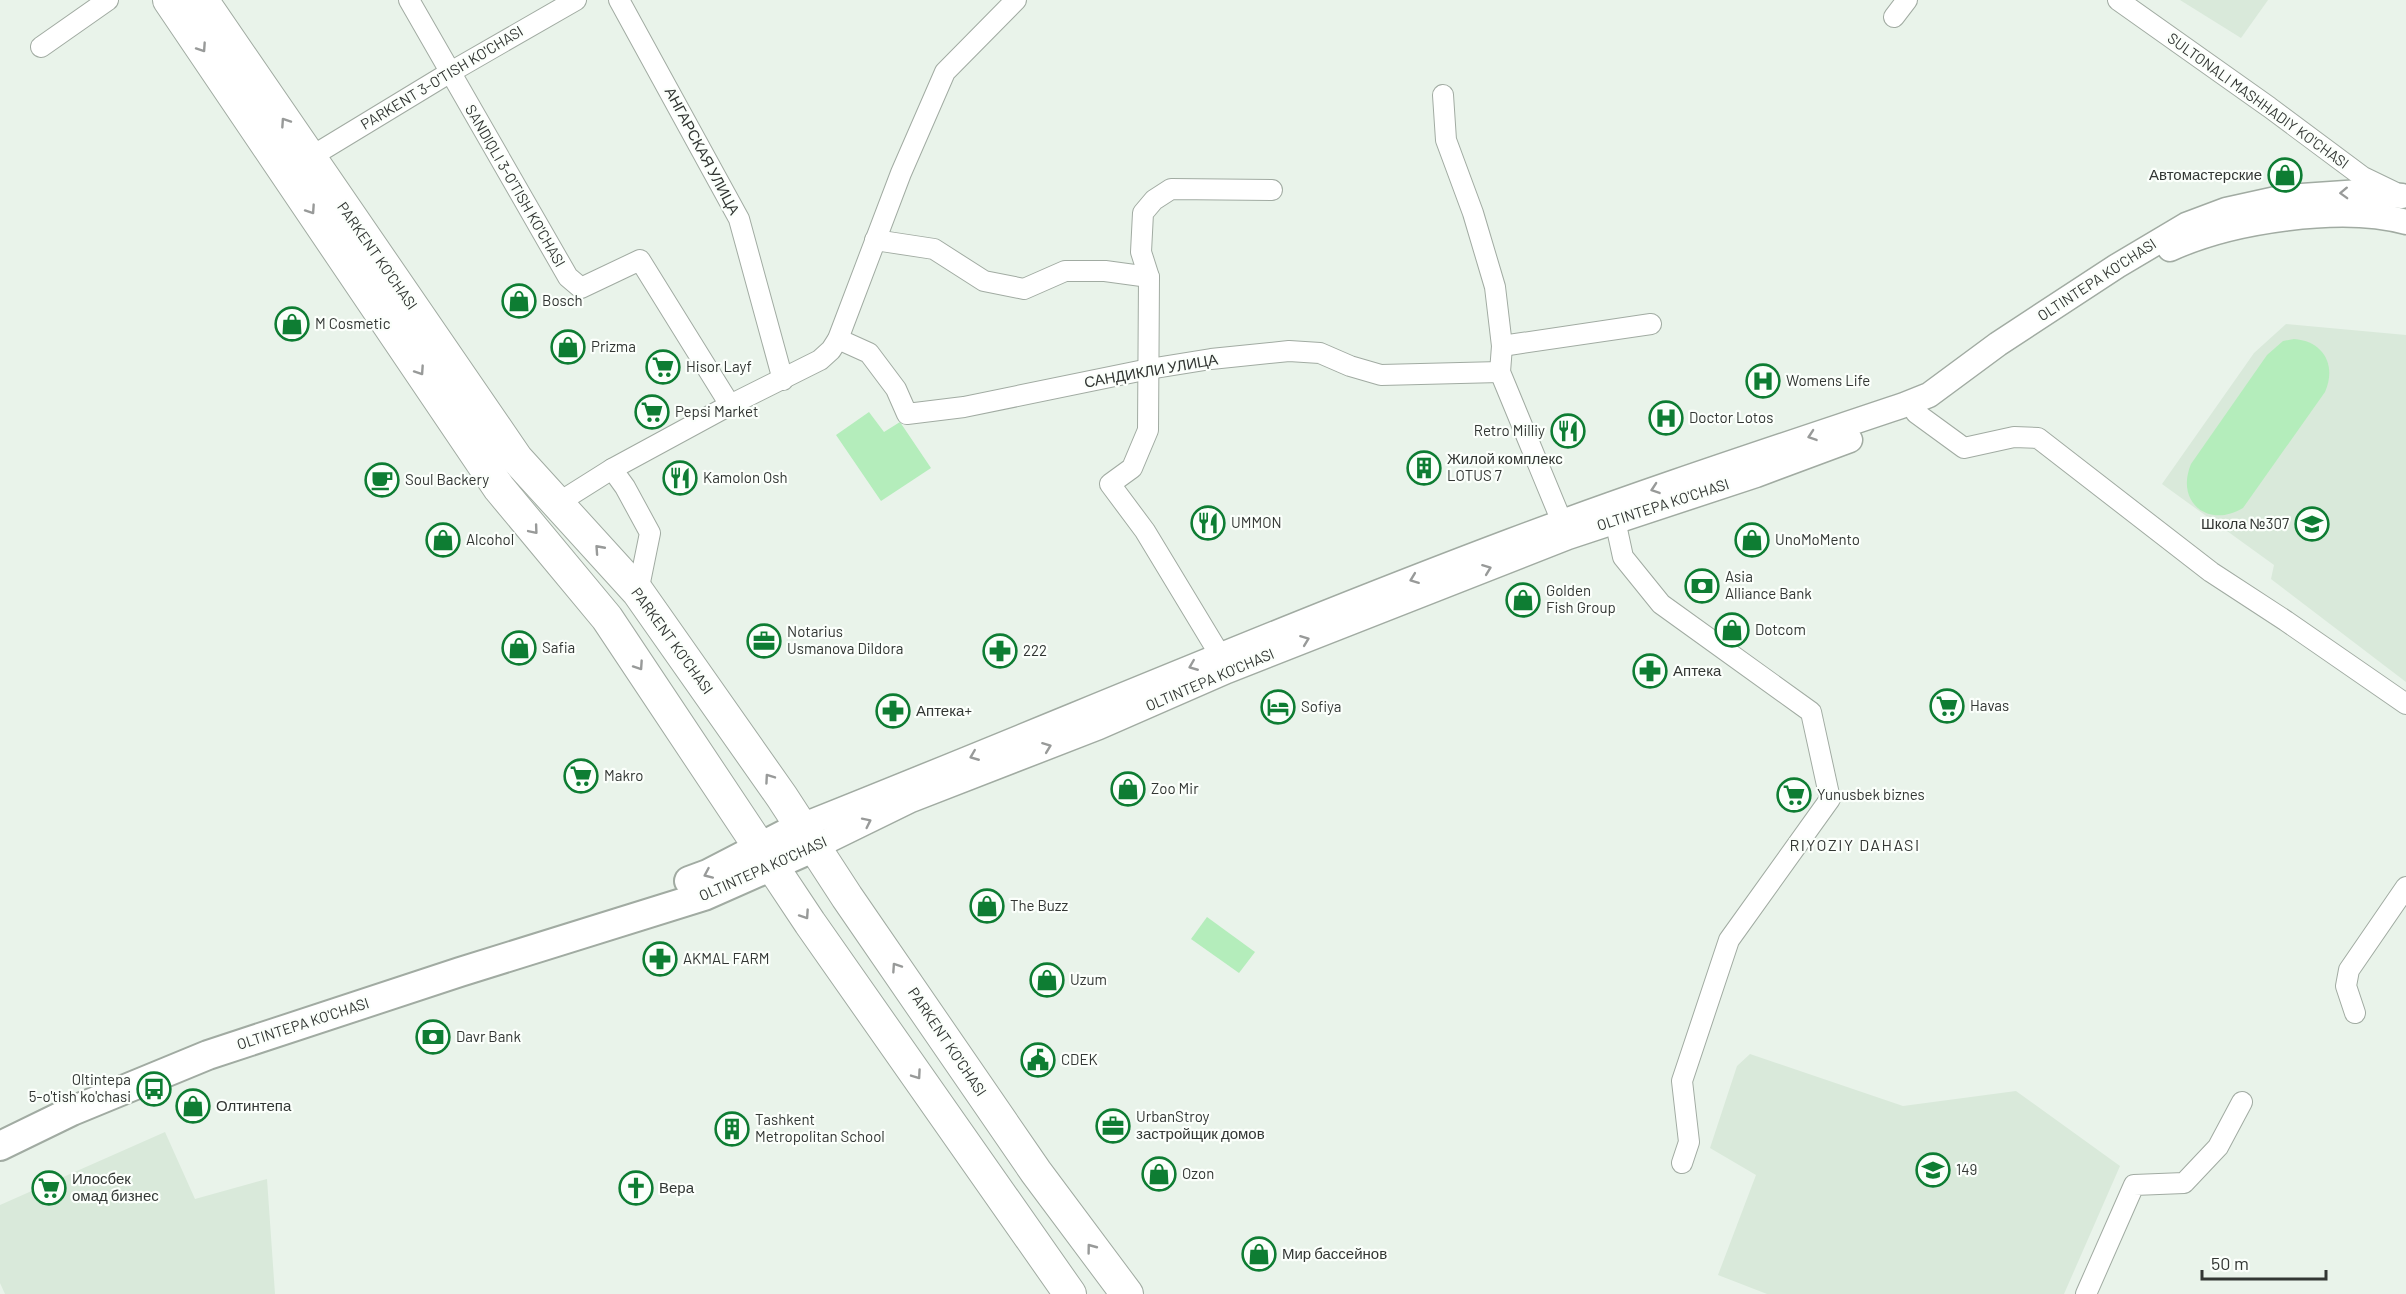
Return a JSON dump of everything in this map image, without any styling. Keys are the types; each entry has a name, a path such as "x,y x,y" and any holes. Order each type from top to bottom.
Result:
{"main road":[{"name":"PARKENT KO'CHASI","path":"169,0 499,488 607,618 766,857 1070,1294"},
{"name":"PARKENT KO'CHASI","path":"202,0 517,459 638,592 1036,1172 1127,1294"},
{"name":"OLTINTEPA KO'CHASI","path":"0,1132 65,1100 206,1048 459,965 708,874 766,857 808,837"},
{"name":"OLTINTEPA KO'CHASI","path":"0,1146 206,1048"}],"street":[{"path":"41,47 108,0"},
{"name":"SANDIQLI 3-O'TISH KO'CHASI","path":"409,0 567,277 581,288 640,260 730,405"},
{"name":"PARKENT 3-O'TISH KO'CHASI","path":"309,158 449,73 576,0"},
{"name":"АНГАРСКАЯ УЛИЦА","path":"619,0 739,219 783,380"},
{"path":"558,503 612,469 730,405 820,360 831,350 838,339 901,173 945,72 1016,0"},
{"path":"1894,17 1907,0"},
{"name":"SULTONALI MASHHADIY KO'CHASI","path":"2118,0 2270,107 2363,177 2405,204"},
{"path":"1443,95 1446,140 1473,213 1495,287 1502,346 1500,372 1562,522"},
{"path":"1224,663 1145,531 1110,484 1132,468 1148,430 1149,277 1141,252 1143,213 1154,200 1171,189 1272,190"},
{"name":"OLTINTEPA KO'CHASI","path":"1224,663 1613,512 1894,408 1923,404 1992,353 2151,245 2186,225 2206,217 2242,206 2285,197 2360,192 2405,204"},
{"name":"OLTINTEPA KO'CHASI","path":"1992,353 2139,265 2193,240 2232,228 2300,218 2358,215 2406,222"},
{"path":"875,240 934,249 984,281 1024,289 1065,271 1105,271 1149,277"},
{"path":"1502,346 1651,324"},
{"name":"САНДИКЛИ УЛИЦА","path":"838,339 869,353 896,389 907,414 964,407 1149,369 1210,359 1289,351 1320,353 1350,366 1381,375 1500,372"},
{"path":"1923,404 1964,448 2014,437 2038,438 2211,572 2406,705"},
{"path":"612,469 625,487 650,533 638,592"},
{"path":"1613,512 1623,557 1661,604 1811,712 1830,799 1730,940 1682,1081 1689,1142 1682,1163"},
{"name":"OLTINTEPA KO'CHASI","path":"808,837 1562,522 1613,512"},
{"path":"2355,1013 2346,986 2349,970 2406,887"},
{"path":"2086,1294 2134,1185 2184,1183 2218,1147 2242,1102"}],"shaded area":[{"path":"2180,0 2268,0 2241,38"},
{"name":"Школа №307","path":"2286,324 2406,335 2406,682 2271,579 2274,565 2162,484 2254,353"},
{"name":"149","path":"1750,1054 1903,1106 2016,1091 2120,1166 2064,1294 1767,1294 1718,1275 1756,1175 1710,1148 1737,1066"},
{"path":"165,1132 195,1199 267,1179 275,1294 5,1294 0,1283 0,1205"}],"green space":[{"path":"2294,339 2313,344 2325,356 2329,373 2325,392 2243,508 2230,514 2207,513 2191,500 2187,490 2187,478 2191,464 2267,355 2283,341"},
{"path":"869,412 884,432 900,422 931,468 881,501 836,435"},
{"path":"1207,917 1255,952 1239,973 1191,939"}],"place":[{"name":"Автомастерские","path":"2285,175"},
{"name":"Bosch","path":"519,301"},
{"name":"M Cosmetic","path":"292,324"},
{"name":"Prizma","path":"568,347"},
{"name":"Hisor Layf","path":"663,367"},
{"name":"Womens Life","path":"1763,381"},
{"name":"Pepsi Market","path":"652,412"},
{"name":"Doctor Lotos","path":"1666,418"},
{"name":"Retro Milliy","path":"1568,431"},
{"name":"Жилой комплекс LOTUS 7","path":"1424,468"},
{"name":"Kamolon Osh","path":"680,478"},
{"name":"Soul Backery","path":"382,480"},
{"name":"UMMON","path":"1208,523"},
{"name":"Школа №307","path":"2312,524"},
{"name":"Alcohol","path":"443,540"},
{"name":"UnoMoMento","path":"1752,540"},
{"name":"Asia Alliance Bank","path":"1702,586"},
{"name":"Golden Fish Group","path":"1523,600"},
{"name":"Dotcom","path":"1732,630"},
{"name":"Notarius Usmanova Dildora","path":"764,641"},
{"name":"Safia","path":"519,648"},
{"name":"222","path":"1000,651"},
{"name":"Аптека","path":"1650,671"},
{"name":"Havas","path":"1947,706"},
{"name":"Sofiya","path":"1278,707"},
{"name":"Аптека+","path":"893,711"},
{"name":"Makro","path":"581,776"},
{"name":"Zoo Mir","path":"1128,789"},
{"name":"Yunusbek biznes","path":"1794,795"},
{"name":"The Buzz","path":"987,906"},
{"name":"AKMAL FARM","path":"660,959"},
{"name":"Uzum","path":"1047,980"},
{"name":"Davr Bank","path":"433,1037"},
{"name":"CDEK","path":"1038,1060"},
{"name":"Oltintepa 5-o'tish ko'chasi","path":"154,1089"},
{"name":"Олтинтепа","path":"193,1106"},
{"name":"UrbanStroy застройщик домов","path":"1113,1126"},
{"name":"Tashkent Metropolitan School","path":"732,1129"},
{"name":"149","path":"1933,1170"},
{"name":"Ozon","path":"1159,1174"},
{"name":"Илосбек омад бизнес","path":"49,1188"},
{"name":"Вера","path":"636,1188"},
{"name":"Мир бассейнов","path":"1259,1254"}],"district":[{"name":"RIYOZIY DAHASI","path":"1855,845"}]}
